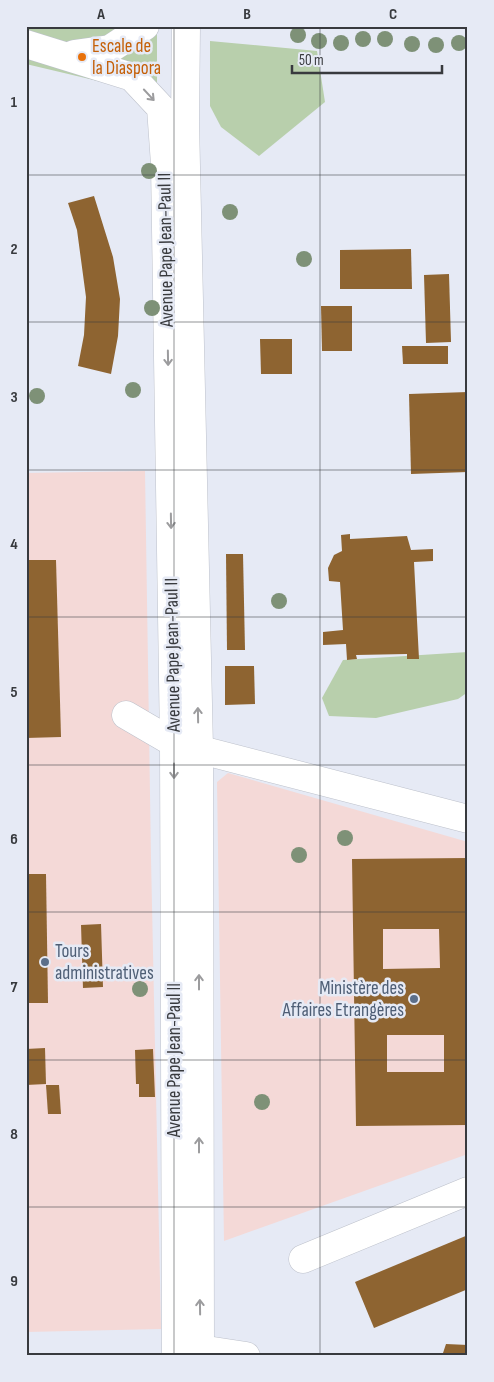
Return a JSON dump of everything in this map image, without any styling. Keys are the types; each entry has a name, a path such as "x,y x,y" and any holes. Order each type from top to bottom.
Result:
{"main road":[{"path":"67,55 110,49 145,26"},
{"name":"Avenue Pape Jean-Paul II","path":"185,1354 187,746 186,26"},
{"name":"Avenue Pape Jean-Paul II","path":"26,44 67,55 132,77 161,108 187,746"},
{"path":"126,715 187,746 468,819"},
{"path":"303,1259 468,1191"},
{"path":"185,1354 246,1356"}],"shaded area":[{"path":"145,471 161,1329 26,1332 26,473"},
{"path":"228,773 468,842 468,1154 224,1241 217,782"}],"green space":[{"path":"26,26 157,26 157,95 26,64"},
{"path":"210,41 317,51 325,102 259,156 221,127 210,106"},
{"path":"468,652 468,692 458,699 376,718 329,716 322,698 343,660"}],"building":[{"path":"94,196 113,257 120,299 118,336 111,374 78,366 84,335 86,297 77,230 68,203"},
{"path":"411,249 412,289 340,289 340,250"},
{"path":"449,274 451,342 426,343 424,275"},
{"path":"321,306 352,306 352,351 322,351"},
{"path":"260,339 292,339 292,374 261,374"},
{"path":"402,346 448,346 448,364 403,364"},
{"path":"468,392 468,472 411,474 409,394"},
{"path":"350,534 350,539 407,536 411,550 433,549 433,561 414,562 419,659 407,659 407,654 356,655 357,659 347,660 346,644 323,645 323,632 343,630 340,582 329,581 328,568 334,555 342,551 341,535"},
{"path":"226,554 243,554 245,650 227,650"},
{"path":"26,560 56,560 61,737 26,738"},
{"path":"225,666 254,666 255,704 225,705"},
{"path":"468,858 468,1125 356,1126 352,859","holes":["383,929 439,929 440,968 383,969","387,1035 444,1035 444,1072 387,1072"]},
{"path":"26,874 46,874 48,1003 26,1003"},
{"path":"101,924 103,987 83,988 81,925"},
{"path":"45,1048 46,1084 26,1085 26,1049"},
{"path":"153,1049 155,1097 139,1097 139,1084 136,1084 135,1050"},
{"path":"46,1085 59,1085 61,1114 48,1114"},
{"path":"468,1235 468,1289 374,1328 355,1282"},
{"path":"446,1344 468,1345 468,1356 442,1356"}],"place":[{"name":"Escale de la Diaspora","path":"82,57"},
{"name":"Tours administratives","path":"45,962"},
{"name":"Ministère des Affaires Etrangères","path":"414,999"}]}
